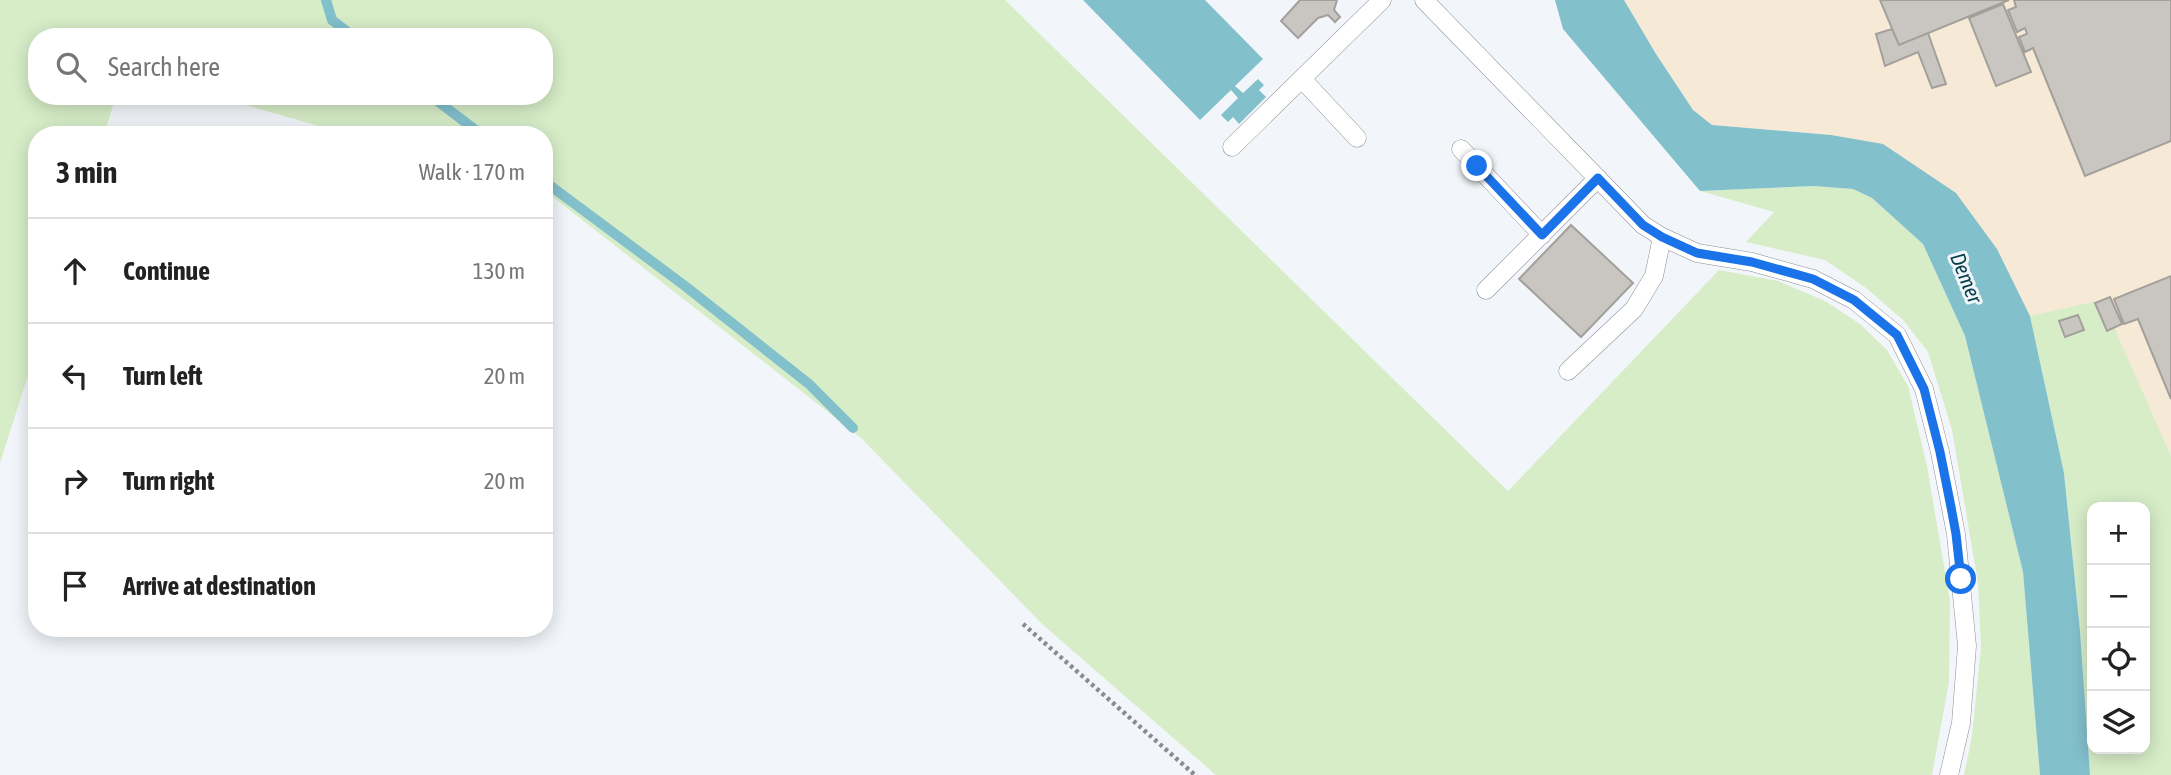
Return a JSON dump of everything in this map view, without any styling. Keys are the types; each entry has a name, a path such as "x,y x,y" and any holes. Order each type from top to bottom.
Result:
{"lane":[{"path":"1232,146 1382,0"},
{"path":"1424,0 1643,225 1697,253 1752,262 1813,279 1854,300 1897,335 1924,389 1956,534 1967,646 1961,723 1949,775"},
{"path":"1302,79 1357,138"},
{"path":"1461,149 1542,235"},
{"path":"1486,290 1598,178"},
{"path":"1568,371 1634,309 1654,276 1662,237"}],"path":[{"path":"1023,624 1195,775"}],"shaded area":[{"path":"1624,0 2171,0 2171,456 2102,301 2030,316 1997,249 1831,135 1712,125 1693,110"}],"green space":[{"path":"0,0 1005,0 1508,491 1719,270 1778,281 1825,301 1860,324 1887,350 1908,386 1927,466 1950,601 1949,682 1932,775 1216,775 1043,625 861,438 553,197 553,126 318,126 246,105 553,105 553,28 28,28 28,105 113,105 107,126 28,126 28,375 0,463"},
{"path":"1814,186 1853,189 1872,198 1923,244 1965,336 2023,572 2040,775 1964,775 1972,736 1981,647 1978,583 1952,430 1928,352 1903,320 1866,288 1825,260 1746,242 1774,212 1700,191"},
{"path":"2102,300 2171,456 2171,775 2090,775 2089,754 2150,754 2150,502 2087,502 2087,732 2064,473 2030,316"}],"water":[{"path":"1083,0 1205,0 1263,59 1235,86 1243,93 1258,79 1264,85 1259,90 1266,97 1239,124 1233,117 1228,122 1221,115 1238,98 1231,90 1200,120"},
{"name":"Demer","path":"1555,0 1624,0 1693,110 1712,125 1831,135 1883,144 1956,193 1997,249 2030,316 2064,473 2080,631 2090,775 2040,775 2023,572 1965,336 1923,244 1872,198 1853,189 1814,186 1700,191 1563,29"}],"building":[{"path":"1300,0 1337,0 1334,10 1340,17 1335,22 1328,15 1318,18 1298,38 1281,21"},
{"path":"1880,0 2009,0 1899,45"},
{"path":"2014,0 2171,0 2171,141 2085,176 2033,48 2025,52 2019,37 2027,34 2025,28 2017,32 2008,10 2016,7"},
{"path":"2003,4 2031,72 1996,86 1969,18"},
{"path":"1892,29 1899,45 1928,33 1946,84 1932,88 1918,52 1885,66 1876,34"},
{"path":"1571,225 1633,283 1581,337 1519,279"},
{"path":"2171,276 2171,399 2138,319 2124,324 2114,299"},
{"path":"2110,297 2122,324 2107,331 2095,303"},
{"path":"2078,315 2084,330 2065,337 2059,321"}],"waterway":[{"path":"326,0 332,20 342,28"},
{"path":"443,105 470,126"},
{"path":"553,188 685,286 809,384 853,428"}],"route":[{"path":"1477,166 1542,235 1598,178 1643,225 1662,237 1697,253 1752,262 1813,279 1854,300 1897,335 1924,389 1951,507 1961,579"}]}
